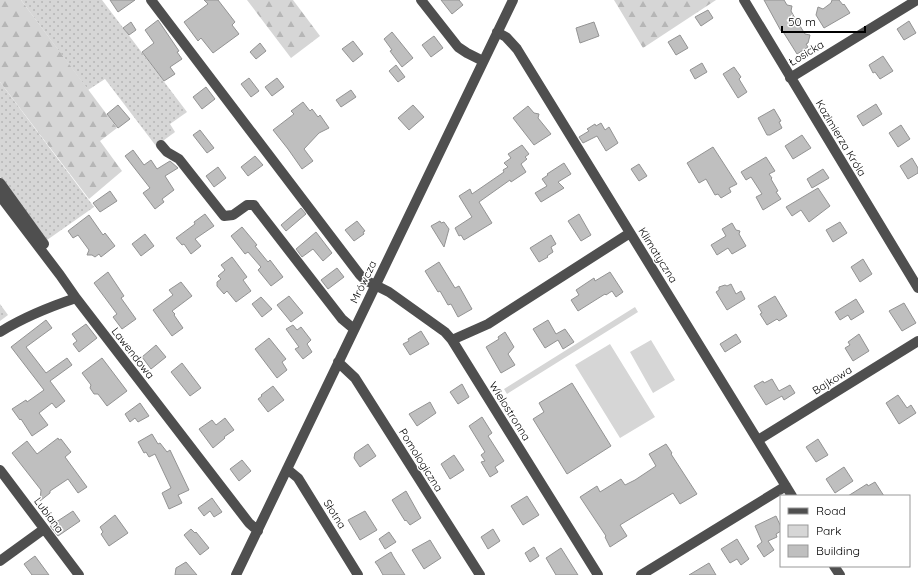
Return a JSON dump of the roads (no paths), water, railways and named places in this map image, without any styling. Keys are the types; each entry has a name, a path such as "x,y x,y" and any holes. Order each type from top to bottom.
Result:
{"street":[{"name":"Wielostronna","path":"150,0 360,275 365,280 389,292 440,328 452,340 598,575"},
{"path":"421,0 458,47 483,61"},
{"name":"Mrówcza","path":"236,575 512,0"},
{"name":"Kazimierza Króla","path":"744,0 918,288"},
{"name":"Łosicka","path":"790,78 917,0"},
{"name":"Klimatyczna","path":"497,32 506,37 517,49 791,495"},
{"path":"161,145 167,152 179,159 224,216 233,215 247,205 254,206 345,324 354,329"},
{"name":"Lawendowa","path":"0,183 43,241 46,248 47,257 76,298 249,523 258,531"},
{"path":"0,196 47,257"},
{"path":"452,340 488,324 630,233"},
{"path":"0,332 47,308 76,298"},
{"name":"Bajkowa","path":"758,440 918,341"},
{"name":"Pomologiczna","path":"338,362 354,378 480,575"},
{"name":"Słotna","path":"287,469 298,478 358,575"},
{"name":"Lubiana","path":"0,470 79,575"},
{"path":"641,575 786,486"},
{"path":"0,561 44,528"}]}
